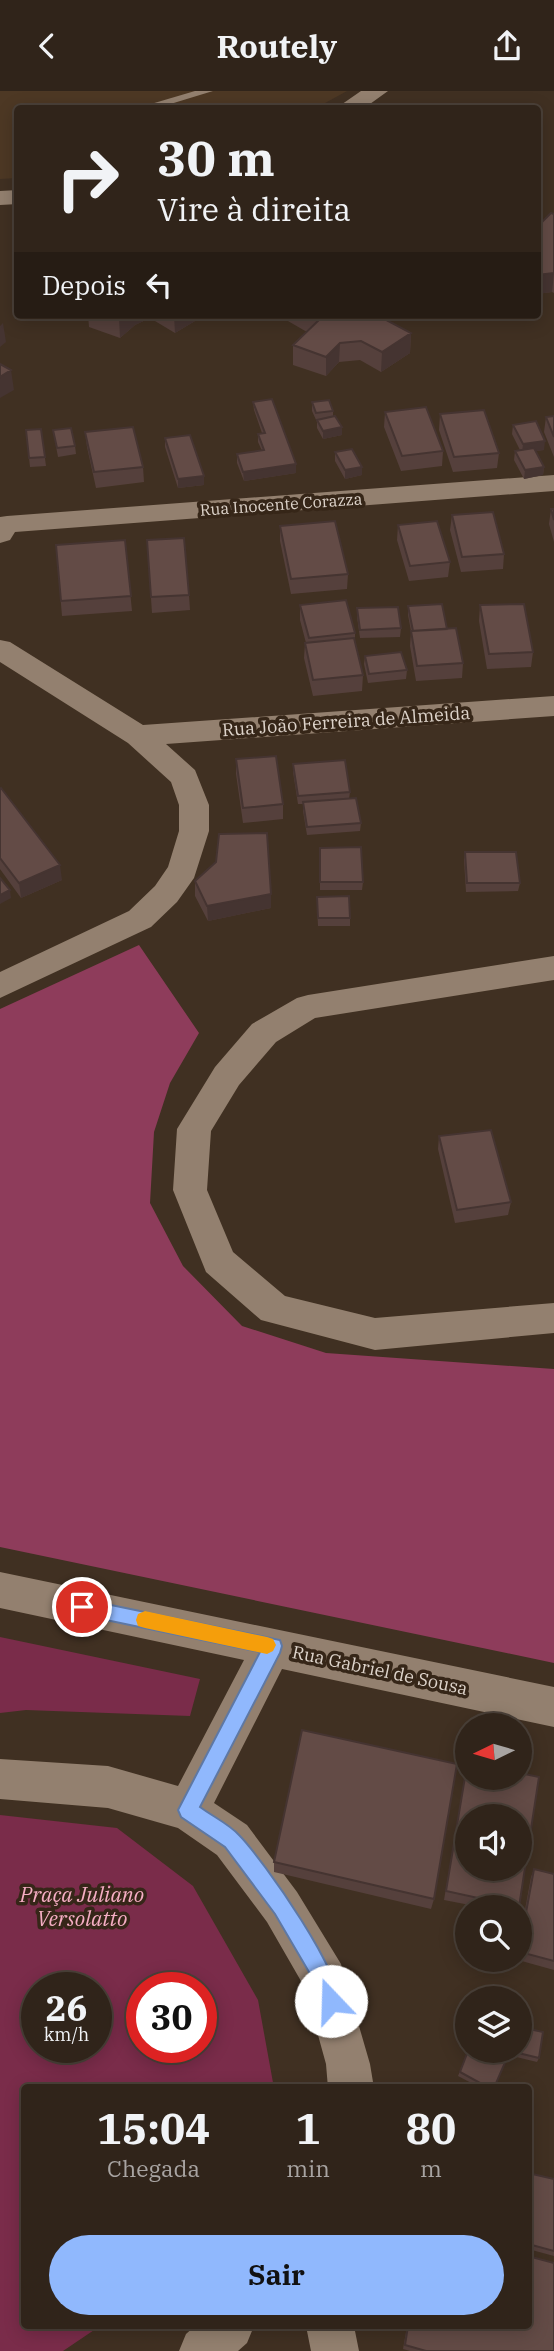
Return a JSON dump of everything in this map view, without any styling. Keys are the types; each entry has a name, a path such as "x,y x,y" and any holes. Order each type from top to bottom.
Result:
{"street":[{"path":"353,105 377,91"},
{"name":"Rua Inocente Corazza","path":"2,522 554,483"},
{"path":"0,649 138,736 184,777 194,805 194,831 183,870 166,894 140,919 0,986"},
{"name":"Rua João Ferreira de Almeida","path":"138,736 554,706"},
{"path":"554,968 308,1007 264,1033 228,1076 194,1129 190,1190 219,1261 274,1309 375,1334 554,1318"},
{"name":"Rua Gabriel de Sousa","path":"0,1590 554,1707"},
{"path":"188,1810 273,1646"},
{"path":"0,1779 108,1787 188,1810 232,1840 282,1907 325,1980 348,2064 350,2084"},
{"path":"202,2351 227,2329"},
{"path":"331,2329 335,2351"}],"lane":[{"path":"154,105 208,91"}],"shaded area":[{"path":"0,91 347,91 321,105 14,105 14,178 0,179"},
{"path":"139,945 199,1033 170,1083 154,1132 150,1203 183,1266 242,1326 326,1353 554,1369 554,1663 0,1547 0,1009"}],"green space":[{"path":"0,1637 200,1679 190,1716 26,1710 0,1713"},
{"name":"Praça Juliano Versolatto","path":"0,1815 117,1828 193,1886 258,2000 273,2084 21,2084 21,2329 96,2329 63,2351 0,2351"}],"building":[{"path":"551,213 554,214 554,273 541,275 541,223"},
{"path":"320,319 385,319 411,333 382,352 361,341 340,343 326,357 293,345"},
{"path":"0,364 11,370 0,377"},
{"path":"272,399 296,464 243,472 237,454 264,450 258,434 265,433 253,402"},
{"path":"329,400 333,411 316,413 312,402"},
{"path":"426,407 443,451 402,456 385,412"},
{"path":"484,410 499,453 454,457 440,414"},
{"path":"335,416 342,427 323,431 317,420"},
{"path":"554,416 554,437 546,417"},
{"path":"536,421 545,441 523,444 513,425"},
{"path":"133,427 143,467 94,472 85,432"},
{"path":"71,428 75,446 57,448 53,430"},
{"path":"41,429 45,457 29,458 26,430"},
{"path":"190,435 204,476 178,479 165,438"},
{"path":"534,448 544,467 525,470 515,451"},
{"path":"352,449 362,467 345,470 335,452"},
{"path":"493,512 504,554 462,557 452,515"},
{"path":"335,521 348,574 291,579 280,526"},
{"path":"437,521 450,562 410,566 398,525"},
{"path":"184,538 189,595 151,597 147,540"},
{"path":"125,540 131,596 61,601 56,545"},
{"path":"346,600 355,633 309,638 300,605"},
{"path":"442,604 447,629 413,631 408,606"},
{"path":"524,604 533,652 489,654 480,605"},
{"path":"398,607 401,628 360,630 357,608"},
{"path":"456,628 463,663 417,666 411,631"},
{"path":"354,638 363,675 313,680 305,643"},
{"path":"401,652 407,670 369,674 365,656"},
{"path":"276,756 283,804 243,808 236,759"},
{"path":"345,760 350,792 298,796 293,764"},
{"path":"1,788 60,865 19,883 0,858"},
{"path":"356,798 361,823 307,827 303,802"},
{"path":"267,833 271,894 207,906 195,881 216,862 219,834"},
{"path":"361,847 363,882 320,882 320,848"},
{"path":"465,852 516,852 520,883 467,883"},
{"path":"0,878 10,890 0,895"},
{"path":"349,896 350,918 318,918 317,897"},
{"path":"491,1130 511,1202 457,1210 439,1136"},
{"path":"302,1730 455,1764 434,1899 274,1862"},
{"path":"532,1776 539,1777 532,1822 532,1804 460,1804 463,1790 532,1790"},
{"path":"455,1837 455,1881 523,1881 521,1895 464,1895 446,1891"},
{"path":"534,1869 554,1874 554,1961 532,1955 532,1895 529,1895"},
{"path":"532,2030 543,2032 539,2058 532,2056"},
{"path":"463,2063 505,2063 496,2084 482,2084 460,2072"},
{"path":"532,2174 554,2179 554,2251 532,2245"},
{"path":"532,2257 554,2263 554,2351 426,2351 405,2345 408,2329 532,2329"}],"slow traffic":[{"path":"145,1620 267,1645"}],"route":[{"path":"82,1607 273,1646 188,1810 232,1840 282,1907 325,1980 331,2001"}]}
